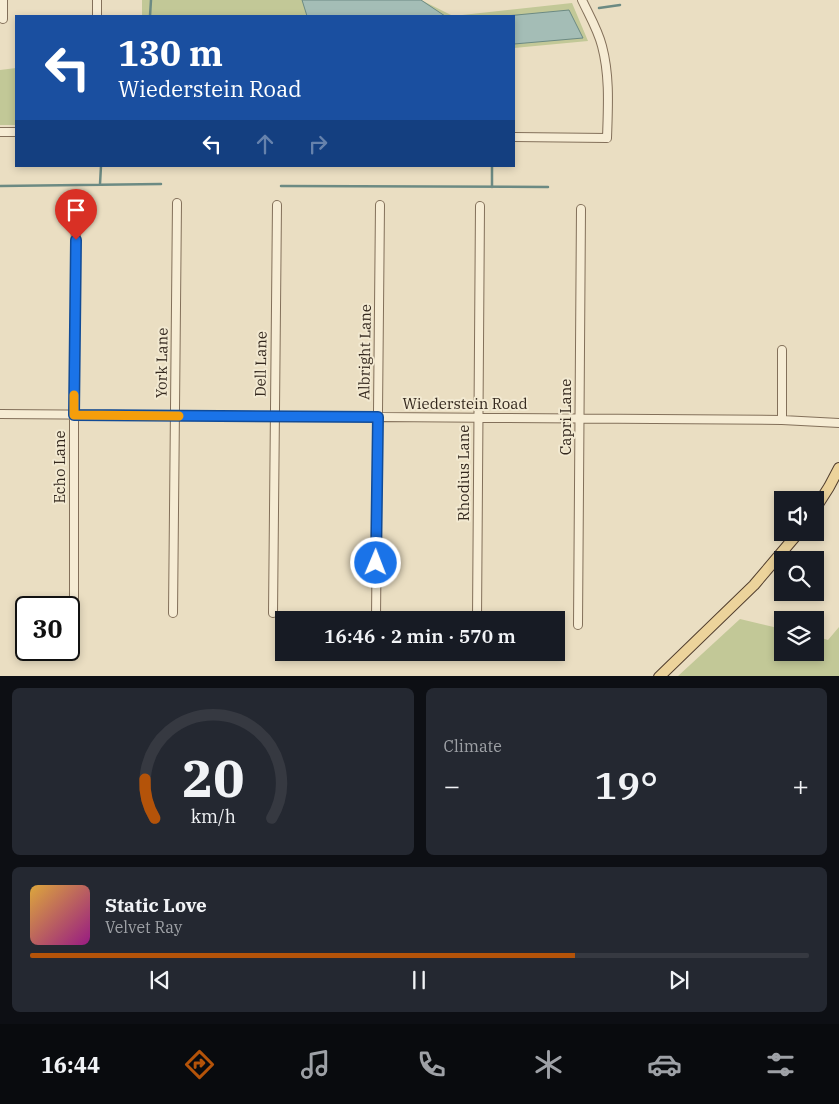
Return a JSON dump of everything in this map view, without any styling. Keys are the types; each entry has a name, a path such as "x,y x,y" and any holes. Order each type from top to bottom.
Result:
{"main road":[{"path":"824,495 839,468"},
{"path":"659,676 754,585 791,541"}],"street":[{"path":"3,0 3,19"},
{"path":"97,0 97,15"},
{"path":"515,137 607,138 608,83 602,45 582,0"},
{"path":"0,132 15,132"},
{"name":"Echo Lane","path":"74,596 76,201"},
{"name":"York Lane","path":"174,614 177,203"},
{"name":"Dell Lane","path":"274,613 276,205"},
{"name":"Albright Lane","path":"376,611 380,205"},
{"name":"Rhodius Lane","path":"476,611 480,206"},
{"name":"Capri Lane","path":"578,626 581,209"},
{"path":"782,350 782,420"},
{"name":"Wiederstein Road","path":"0,414 782,420 839,423"}],"green space":[{"path":"142,0 421,0 451,15 142,15"},
{"path":"572,3 588,41 515,48 515,15 462,15"},
{"path":"15,68 15,125 0,125 0,70"},
{"path":"740,619 774,627 774,661 824,661 824,639 828,640 839,627 839,676 678,676"}],"water":[{"path":"302,0 421,0 444,15 307,15"},
{"path":"569,10 583,38 515,44 515,15"}],"waterway":[{"path":"150,15 151,0"},
{"path":"599,8 620,5"},
{"path":"100,184 101,167"},
{"path":"492,167 492,187"},
{"path":"0,186 161,184"},
{"path":"281,186 548,187"}],"slow traffic":[{"path":"74,395 74,415 179,416"}],"route":[{"path":"76,240 74,415 378,417 376,563"}]}
